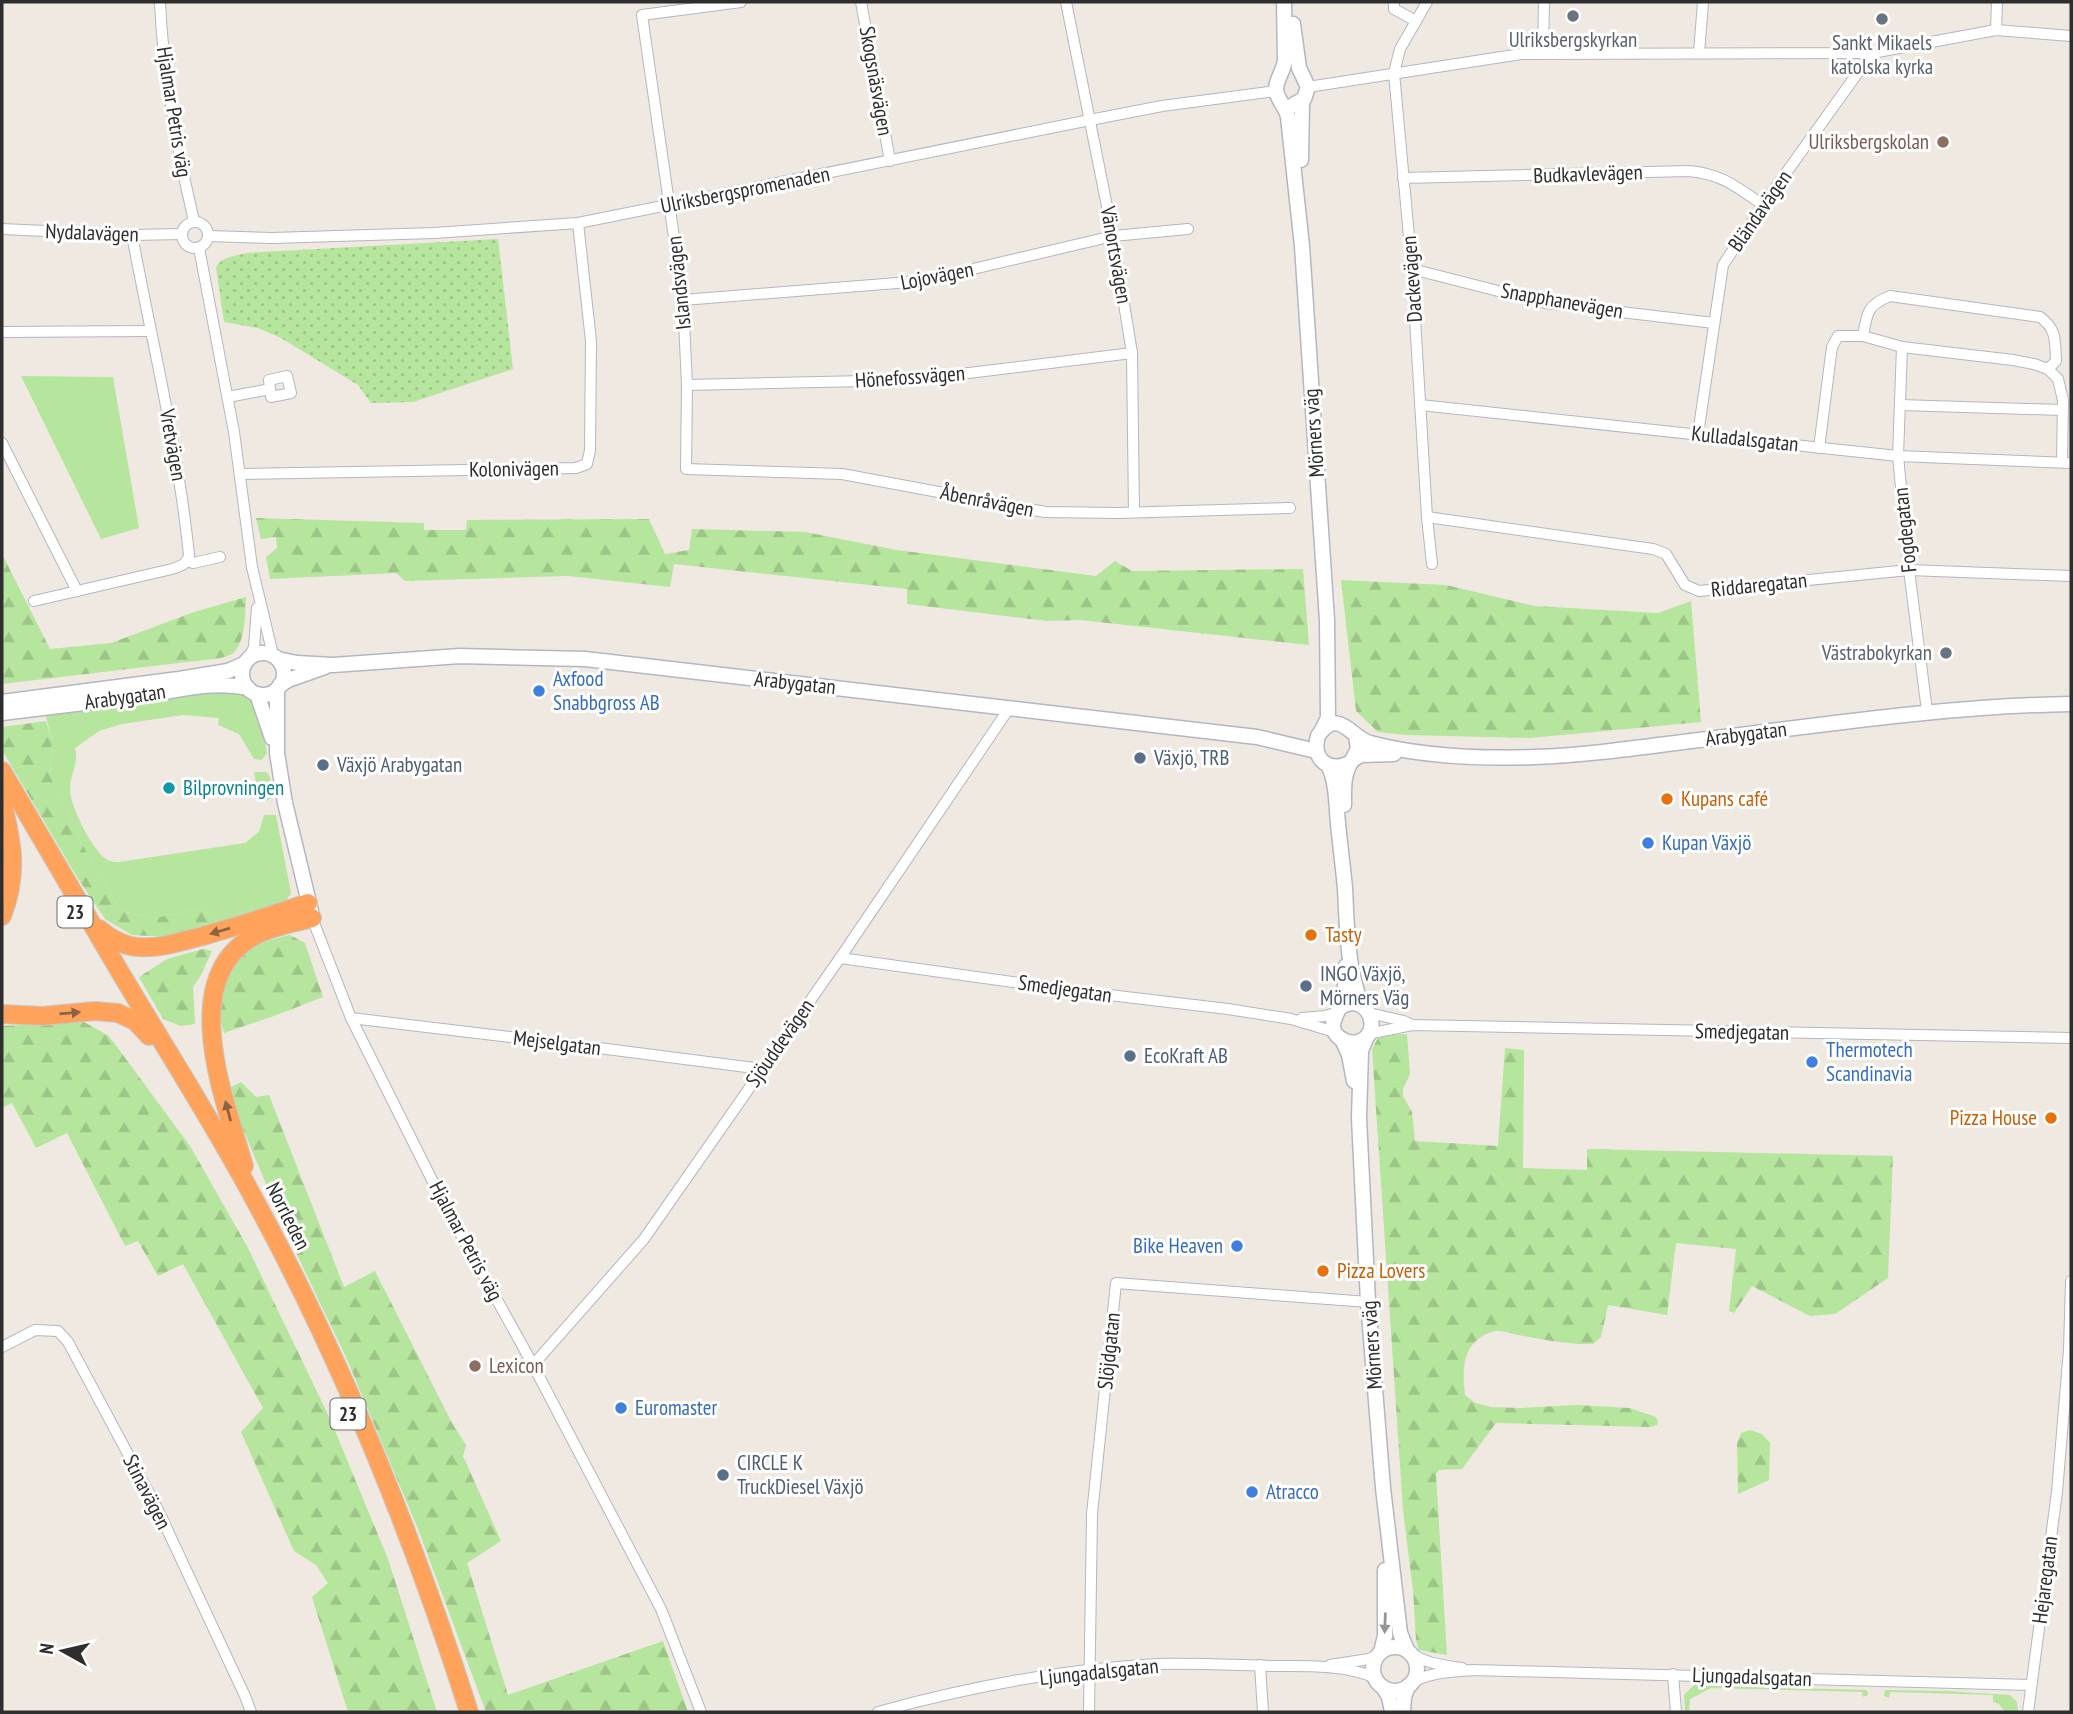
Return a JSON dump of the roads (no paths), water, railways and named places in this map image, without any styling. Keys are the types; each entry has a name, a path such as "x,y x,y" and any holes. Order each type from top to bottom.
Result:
{"highway":[{"name":"Norrleden","path":"2,771 202,1106 253,1196 312,1314 392,1497 433,1603 469,1712"},
{"name":"Norrleden","path":"2,789 245,1201 318,1349 384,1500 460,1712"},
{"path":"2,802 12,849 13,873 2,916"},
{"path":"94,925 107,936 129,946 155,947 310,910"},
{"path":"253,1196 214,1053 210,1022 213,988 226,962 242,944 310,910"},
{"path":"2,1014 43,1016 95,1011 118,1013 135,1021 149,1035"}],"street":[{"name":"Hjalmar Petris väg","path":"160,2 166,80 194,222"},
{"name":"Islandsvägen","path":"686,469 687,385 683,300 642,15 741,2"},
{"name":"Skogsnäsvägen","path":"861,2 890,161"},
{"name":"Vänortsvägen","path":"1066,2 1113,236 1132,353 1134,512"},
{"path":"1284,2 1285,60 1282,76 1277,84 1280,97 1293,105 1302,102 1307,94 1297,59 1291,2"},
{"path":"1394,2 1394,9 1416,21"},
{"name":"Dackevägen","path":"1427,2 1400,49 1394,73 1412,269 1432,564"},
{"path":"1543,53 1544,2"},
{"path":"1699,53 1703,2"},
{"path":"1996,30 1997,2"},
{"path":"1282,76 1291,72 1305,81 1394,73 1543,53 1872,53 1996,30 2071,36"},
{"name":"Bländavägen","path":"1698,434 1723,265 1872,53"},
{"name":"Ulriksbergspromenaden","path":"209,236 446,232 578,223 1162,106 1280,97"},
{"name":"Mörners väg","path":"1280,97 1288,117 1302,246 1327,620 1329,706 1328,722 1320,732"},
{"name":"Mörners väg","path":"1302,102 1302,246"},
{"name":"Budkavlevägen","path":"1403,178 1705,172 1721,177 1763,205"},
{"path":"194,222 205,225 209,236 199,248 187,245 182,234 184,227 194,222"},
{"name":"Kolonivägen","path":"240,474 576,468 587,464 590,450 592,341 578,223"},
{"name":"Nydalavägen","path":"2,229 132,235 182,234"},
{"name":"Lojovägen","path":"683,300 922,281 1113,236 1188,229"},
{"name":"Vretvägen","path":"132,235 174,449 184,516 187,561"},
{"path":"199,248 228,397 257,593 276,657 284,672 279,687 268,694 252,691 242,677 256,638 257,593"},
{"name":"Snapphanevägen","path":"1412,269 1545,303 1714,323"},
{"path":"1863,336 1868,310 1878,301 1890,296 2040,317 2049,323 2055,335 2056,361 2048,369"},
{"path":"2,332 150,331"},
{"path":"1819,448 1832,347 1838,336 1863,336 1902,347 2034,363 2048,369 2058,379 2063,400 2066,463"},
{"name":"Fogdegatan","path":"1902,347 1898,456 1927,711"},
{"name":"Hönefossvägen","path":"687,385 911,380 1132,353"},
{"path":"228,397 270,389"},
{"name":"Kulladalsgatan","path":"1420,405 1898,456 2066,463"},
{"path":"1900,405 2063,410"},
{"path":"2,443 77,591"},
{"name":"Åbenråvägen","path":"686,469 842,474 1045,512 1290,508"},
{"name":"Riddaregatan","path":"1427,517 1653,549 1666,554 1685,585 1699,591 1909,570 2071,576"},
{"path":"34,601 172,569 187,561 193,563 220,557"},
{"name":"Mörners väg","path":"1327,620 1340,715 1350,731"},
{"path":"246,661 260,653 276,657"},
{"name":"Arabygatan","path":"276,657 285,662 332,665 460,656 584,659 1257,737 1316,751"},
{"name":"Arabygatan","path":"2,702 228,671 246,661"},
{"name":"Arabygatan","path":"279,687 288,680 332,665"},
{"name":"Arabygatan","path":"2,713 198,687 228,685 252,691"},
{"name":"Hjalmar Petris väg","path":"279,687 277,753 285,803 310,910 351,1018 444,1203 533,1365 661,1609 701,1712"},
{"name":"Hjalmar Petris väg","path":"252,691 277,753"},
{"name":"Arabygatan","path":"1350,731 1361,740 1372,744 1422,753 1483,759 1583,755 1927,711 2071,704"},
{"name":"Sjöuddevägen","path":"533,1365 644,1239 840,958 1010,707"},
{"path":"1343,873 1344,778 1358,749 1350,731 1336,724 1320,732 1316,751 1320,759 1337,767 1352,761"},
{"name":"Arabygatan","path":"1257,737 1303,737 1320,732"},
{"name":"Arabygatan","path":"1352,761 1368,755 1422,753"},
{"path":"1328,765 1333,781 1355,983 1372,1023 1367,1035 1353,1042 1338,1035 1333,1022 1344,990 1348,937"},
{"name":"Smedjegatan","path":"840,958 1291,1018 1320,1017 1337,1011"},
{"path":"1337,1011 1350,1003 1365,1009"},
{"name":"Smedjegatan","path":"1365,1009 1412,1025"},
{"name":"Mejselgatan","path":"351,1018 762,1069"},
{"name":"Smedjegatan","path":"1291,1018 1338,1035"},
{"name":"Smedjegatan","path":"1367,1035 1412,1025 2071,1038"},
{"name":"Mörners väg","path":"1338,1035 1351,1063 1359,1118"},
{"name":"Mörners väg","path":"1367,1035 1361,1051 1359,1118 1368,1302 1383,1488 1400,1633 1408,1651"},
{"name":"Hejaregatan","path":"2028,1712 2057,1492 2069,1350 2071,1281"},
{"name":"Slöjdgatan","path":"1088,1671 1092,1514 1116,1283 1368,1302"},
{"name":"Stinavägen","path":"2,1347 35,1330 58,1331 68,1342 159,1512 251,1712"},
{"name":"Mörners väg","path":"1380,1653 1385,1636 1383,1488"},
{"path":"1392,1712 1389,1697 1373,1670 1380,1653 1393,1647 1408,1651 1416,1661 1417,1669 1404,1698 1403,1712"},
{"name":"Ljungadalsgatan","path":"1408,1651 1429,1663 1473,1670"},
{"name":"Ljungadalsgatan","path":"1323,1667 1369,1659 1380,1653"},
{"name":"Ljungadalsgatan","path":"878,1712 996,1684 1158,1664 1323,1667 1367,1674 1379,1682"},
{"path":"1260,1665 1263,1712"},
{"name":"Ljungadalsgatan","path":"1410,1685 1429,1675 1473,1670 2031,1685"},
{"path":"1088,1671 1089,1712"},
{"path":"1673,1674 1676,1712"},
{"path":"1379,1682 1396,1691 1410,1685"}],"place":[{"name":"Ulriksbergskyrkan","path":"1573,16"},
{"name":"Sankt Mikaels katolska kyrka","path":"1882,19"},
{"name":"Ulriksbergskolan","path":"1943,142"},
{"name":"Västrabokyrkan","path":"1946,653"},
{"name":"Axfood Snabbgross AB","path":"539,691"},
{"name":"Växjö, TRB","path":"1140,758"},
{"name":"Växjö Arabygatan","path":"323,765"},
{"name":"Bilprovningen","path":"169,788"},
{"name":"Kupans café","path":"1667,799"},
{"name":"Kupan Växjö","path":"1648,843"},
{"name":"Tasty","path":"1311,935"},
{"name":"INGO Växjö, Mörners Väg","path":"1306,986"},
{"name":"EcoKraft AB","path":"1130,1056"},
{"name":"Thermotech Scandinavia","path":"1812,1062"},
{"name":"Pizza House","path":"2051,1118"},
{"name":"Bike Heaven","path":"1237,1246"},
{"name":"Pizza Lovers","path":"1323,1271"},
{"name":"Lexicon","path":"475,1366"},
{"name":"Euromaster","path":"621,1408"},
{"name":"CIRCLE K TruckDiesel Växjö","path":"723,1475"},
{"name":"Atracco","path":"1252,1492"}]}
